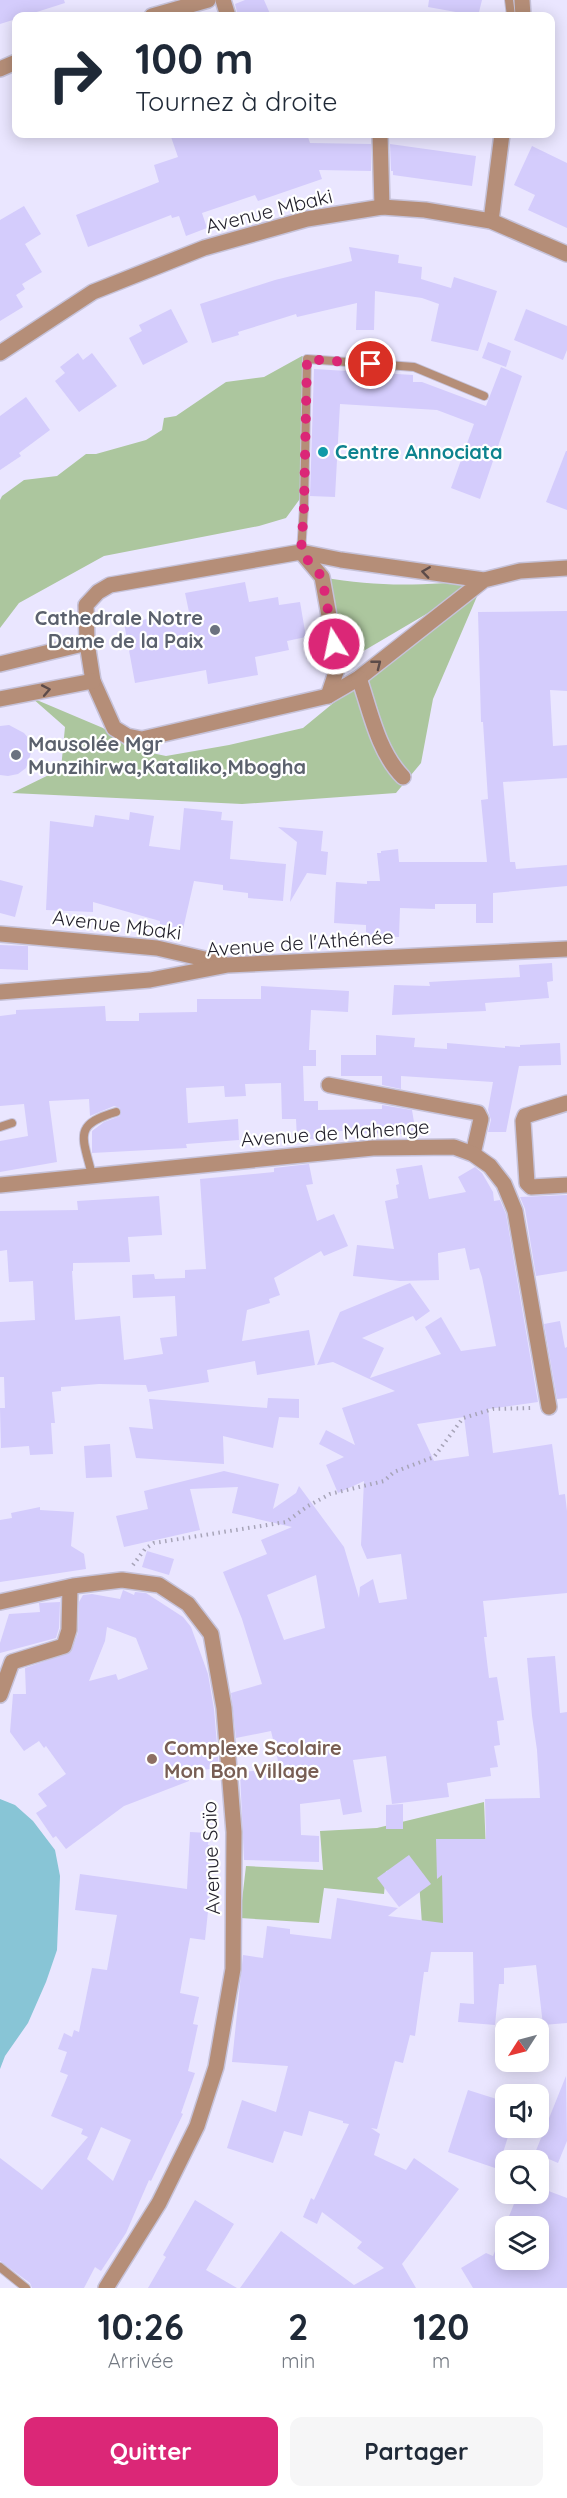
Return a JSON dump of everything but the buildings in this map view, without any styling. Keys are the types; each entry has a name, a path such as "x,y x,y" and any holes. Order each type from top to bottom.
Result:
{"street":[{"path":"166,12 208,0"},
{"path":"380,138 381,207"},
{"path":"491,221 501,138"},
{"name":"Avenue Mbaki","path":"0,352 93,292 204,248 307,219 381,207 425,210 491,221 567,254"},
{"path":"484,580 358,678 328,696 142,739 127,736 114,728 93,681 87,644 86,605 98,592 110,585 301,552 341,560 484,580 520,571 567,568"},
{"path":"301,552 322,577 338,666 328,696"},
{"path":"0,664 87,644"},
{"path":"358,678 391,765 403,777"},
{"path":"0,699 93,681"},
{"name":"Avenue Mbaki","path":"0,934 157,948 228,965"},
{"name":"Avenue de l'Athénée","path":"0,992 150,980 228,965 567,949"},
{"path":"329,1085 478,1113 481,1119 473,1154"},
{"path":"567,1103 525,1116 522,1121 527,1183 531,1187 567,1185"},
{"name":"Avenue de Mahenge","path":"0,1185 373,1148 454,1147 473,1154 490,1166 504,1184 515,1211 549,1407"},
{"name":"Avenue Saïo","path":"0,1602 70,1587 122,1580 159,1585 188,1604 211,1634 224,1708 234,1832 233,1969 216,2067 196,2126 159,2203 106,2288"},
{"path":"0,1695 12,1662 64,1646 69,1630 70,1587"}],"lane":[{"path":"301,552 307,359 414,367 484,396"},
{"path":"92,1175 83,1136 87,1126 96,1118 116,1112"},
{"path":"0,1126 12,1122"},
{"path":"0,2267 26,2288"}],"path":[{"path":"122,1580 145,1549 154,1543 286,1522 330,1494 384,1481 394,1472 434,1457 463,1418 493,1409 549,1407"}],"green space":[{"path":"302,356 307,359 302,496 286,518 259,526 104,556 19,603 0,628 0,500 2,496 24,480 57,476 86,454 96,454 146,440 162,430 164,418 176,416 226,382 264,377"},
{"path":"322,577 364,583 403,584 484,580 433,699 421,763 396,793 242,804 12,793 61,769 65,727 32,698 103,728 128,748 166,756 229,745 303,728 479,583 338,666"},
{"path":"484,1802 489,1927 422,1924 418,1867 386,1871 384,1894 324,1888 319,1923 240,1918 246,1866 323,1870 320,1831 377,1828"}],"water":[{"path":"0,1799 15,1805 33,1821 55,1850 60,1876 57,1950 28,2023 5,2056 0,2069"}],"place":[{"name":"Centre Annociata","path":"323,452"},
{"name":"Cathedrale Notre Dame de la Paix","path":"215,630"},
{"name":"Mausolée Mgr Munzihirwa,Kataliko,Mbogha","path":"16,755"},
{"name":"Complexe Scolaire Mon Bon Village","path":"152,1759"}],"route":[{"path":"334,644 322,577 301,552 307,359 371,364"}]}
